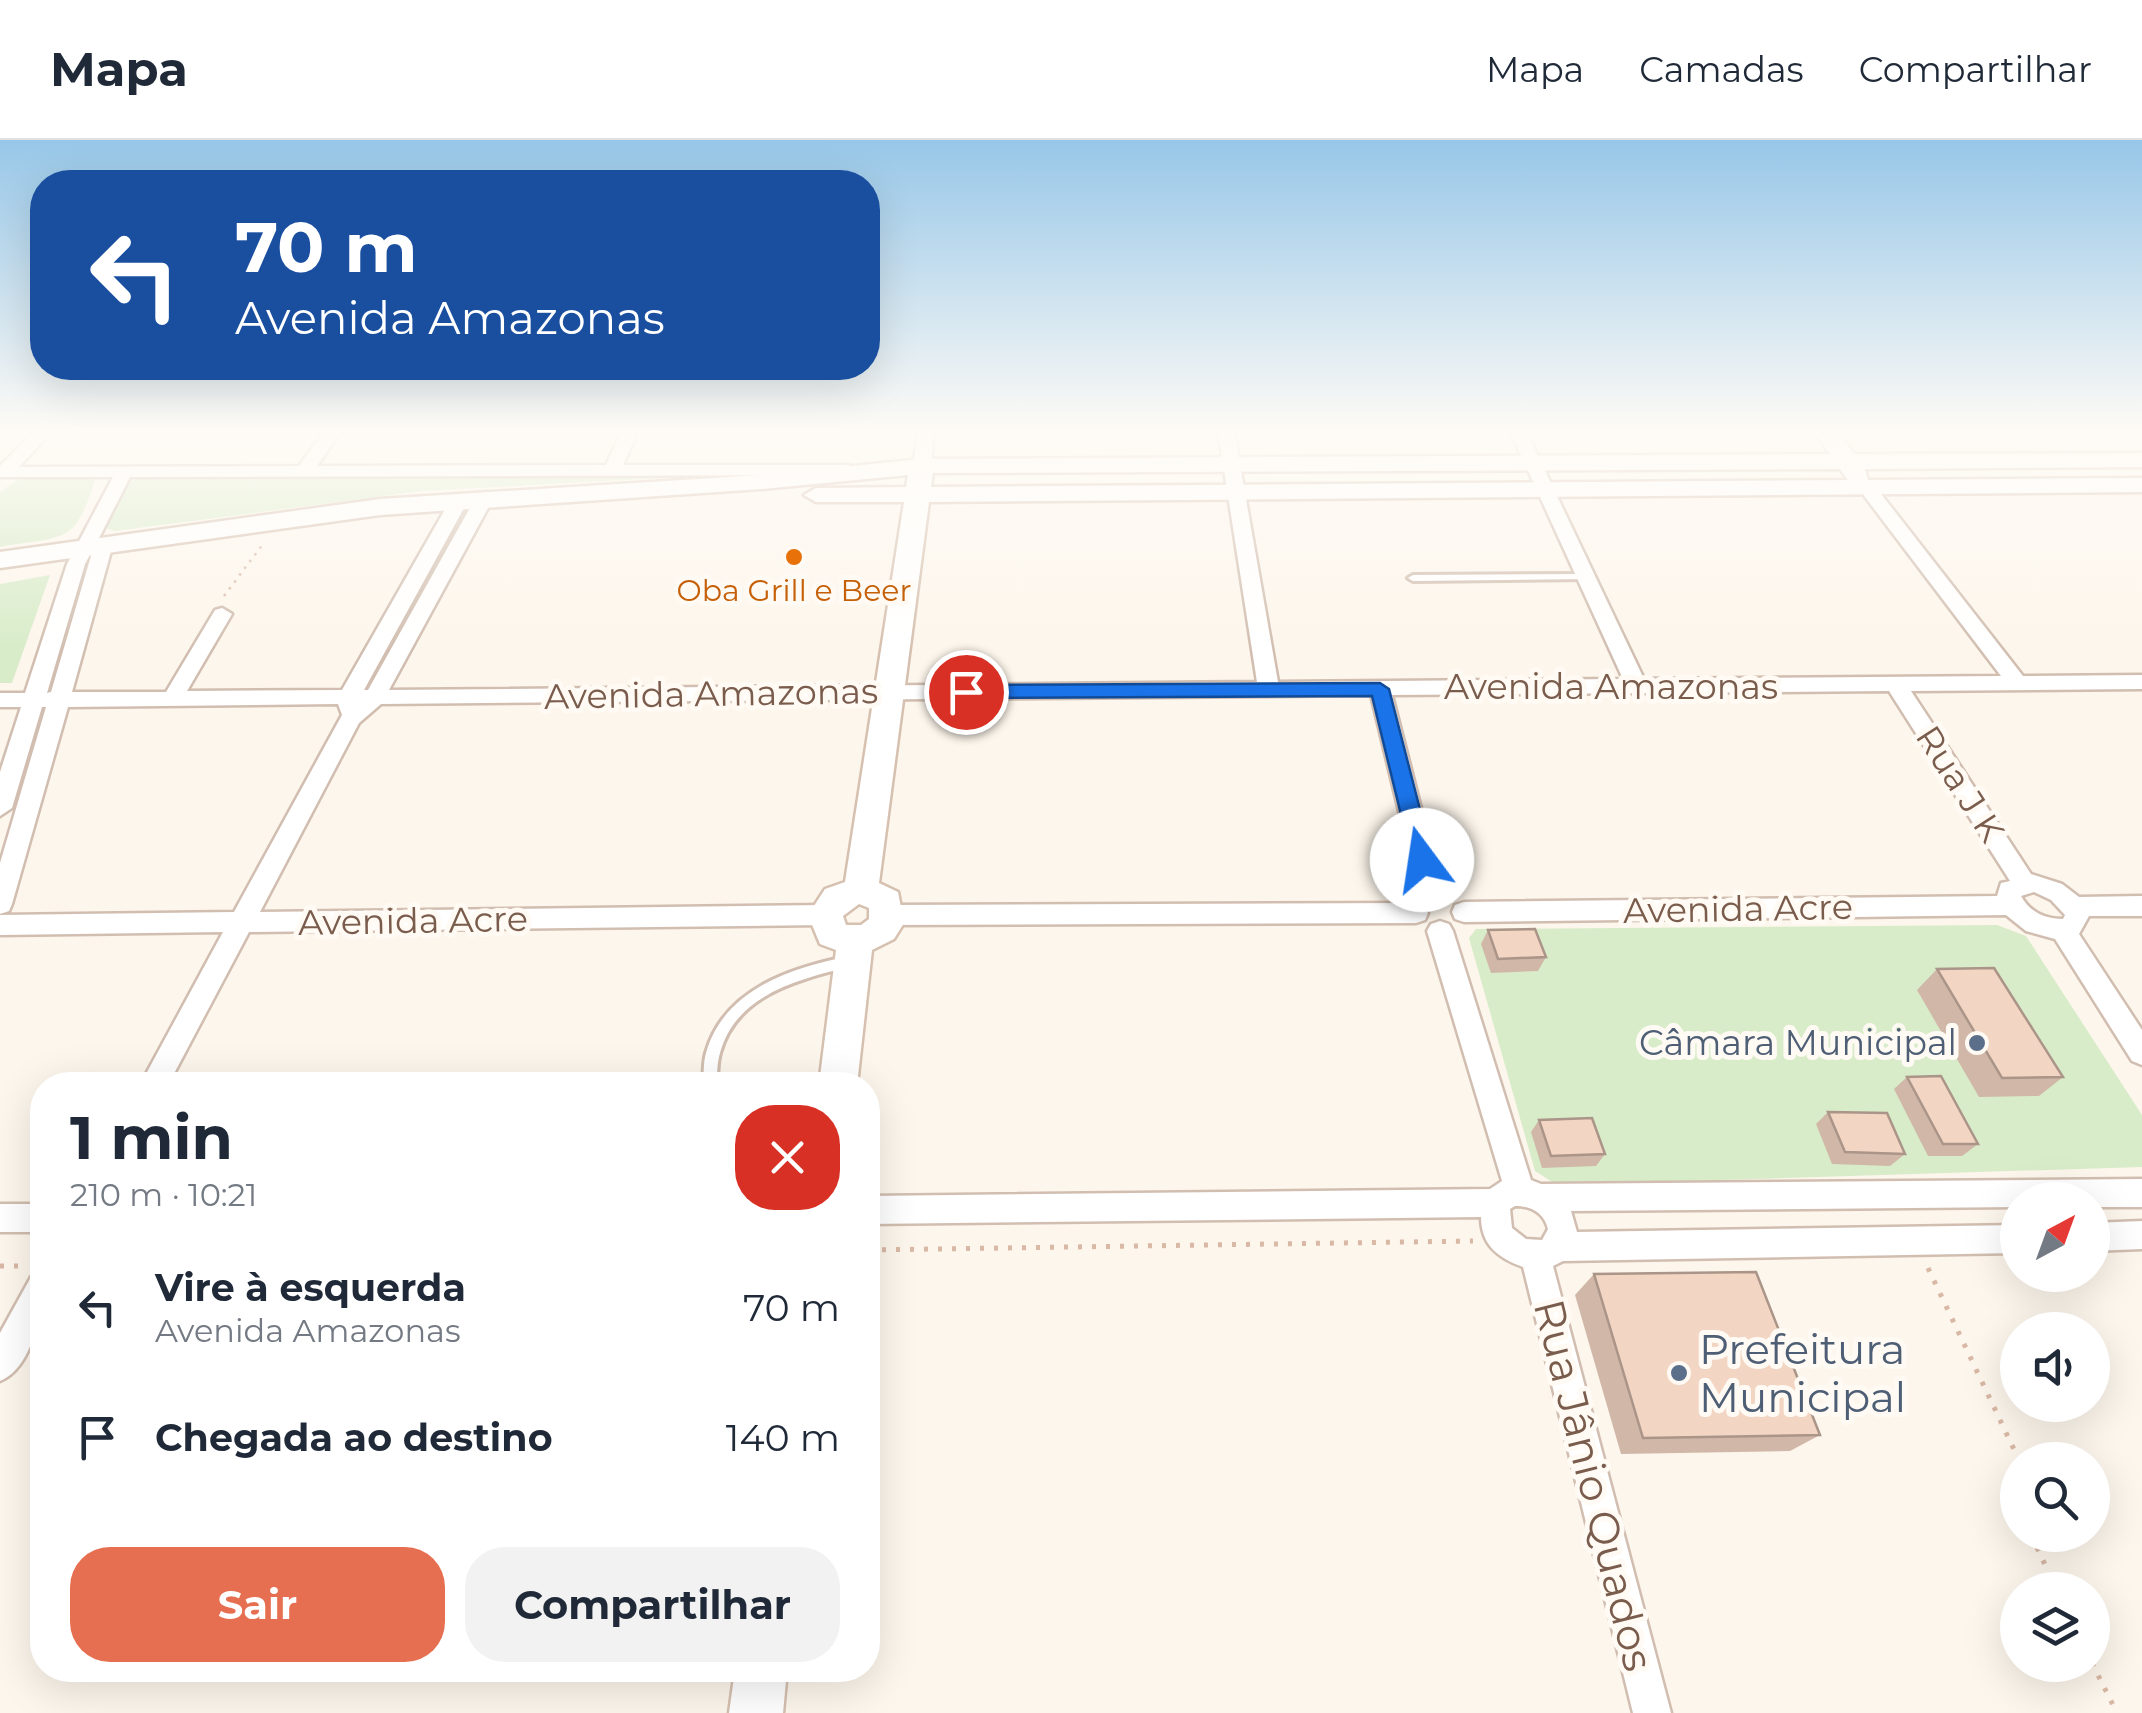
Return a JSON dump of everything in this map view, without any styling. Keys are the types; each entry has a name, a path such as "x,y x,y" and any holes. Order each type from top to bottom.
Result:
{"main road":[{"path":"91,554 498,504"},
{"path":"1,563 269,536 468,507 530,504"},
{"path":"861,890 916,504"},
{"path":"840,1072 854,951 882,930 890,915 879,895 861,890 837,898 826,915 832,934 854,951"},
{"path":"756,1713 760,1682"}],"street":[{"path":"0,808 33,700 111,504"},
{"path":"1240,504 1269,689"},
{"path":"1551,504 1637,687"},
{"path":"1880,504 2017,683"},
{"path":"0,700 172,699 349,709 374,698 468,507"},
{"path":"161,1072 244,924 349,709 468,507"},
{"path":"0,904 58,700 91,554"},
{"path":"172,699 222,614"},
{"name":"Avenida Amazonas","path":"374,698 2142,682"},
{"name":"Rua J K","path":"1896,685 2018,894"},
{"path":"890,915 1423,903 1448,896 1464,912 1462,925 1440,932 1424,925 1423,903 1380,689"},
{"path":"2142,906 2068,918 2028,920 2018,894 2057,892 2068,918 2142,1053"},
{"name":"Avenida Acre","path":"1464,912 2018,894"},
{"name":"Avenida Acre","path":"0,925 826,915"},
{"path":"1440,932 1519,1197"},
{"path":"880,1210 1519,1197 2142,1193"},
{"path":"1519,1197 1493,1222 1503,1240 1546,1251 2000,1239"},
{"name":"Rua Jânio Quados","path":"1519,1197 1562,1221 1546,1251 1652,1713"},
{"path":"0,1218 30,1218"},
{"path":"2110,1237 2142,1236"},
{"path":"0,1366 30,1290"}],"lane":[{"path":"1413,578 1584,577"},
{"path":"712,1072 719,1035 744,1004 794,973 854,951"}],"path":[{"path":"222,614 220,602 269,536"},
{"path":"880,1250 1503,1240"},
{"path":"1916,1241 2011,1442"},
{"path":"0,1266 30,1275"},
{"path":"2102,1682 2117,1713"}],"green space":[{"path":"0,504 87,504 64,534 0,547"},
{"path":"115,504 319,504 115,531 105,528"},
{"path":"50,575 12,683 0,683 0,584"},
{"path":"1997,925 2026,936 2142,1115 2142,1167 1557,1185 1535,1171 1469,938 1476,929"}],"building":[{"path":"1535,929 1546,957 1498,959 1488,930"},
{"path":"1994,968 2063,1077 2002,1078 1937,969"},
{"path":"1941,1076 1978,1144 1943,1144 1907,1077"},
{"path":"1828,1112 1887,1113 1905,1154 1845,1152"},
{"path":"1592,1118 1605,1154 1551,1156 1539,1120"},
{"name":"Prefeitura Municipal","path":"1756,1272 1820,1435 1643,1438 1594,1274"}],"place":[{"name":"Oba Grill e Beer","path":"794,557"},
{"name":"Câmara Municipal","path":"1977,1043"},
{"name":"Prefeitura Municipal","path":"1679,1373"}],"route":[{"path":"966,692 1380,689 1422,860"}]}
